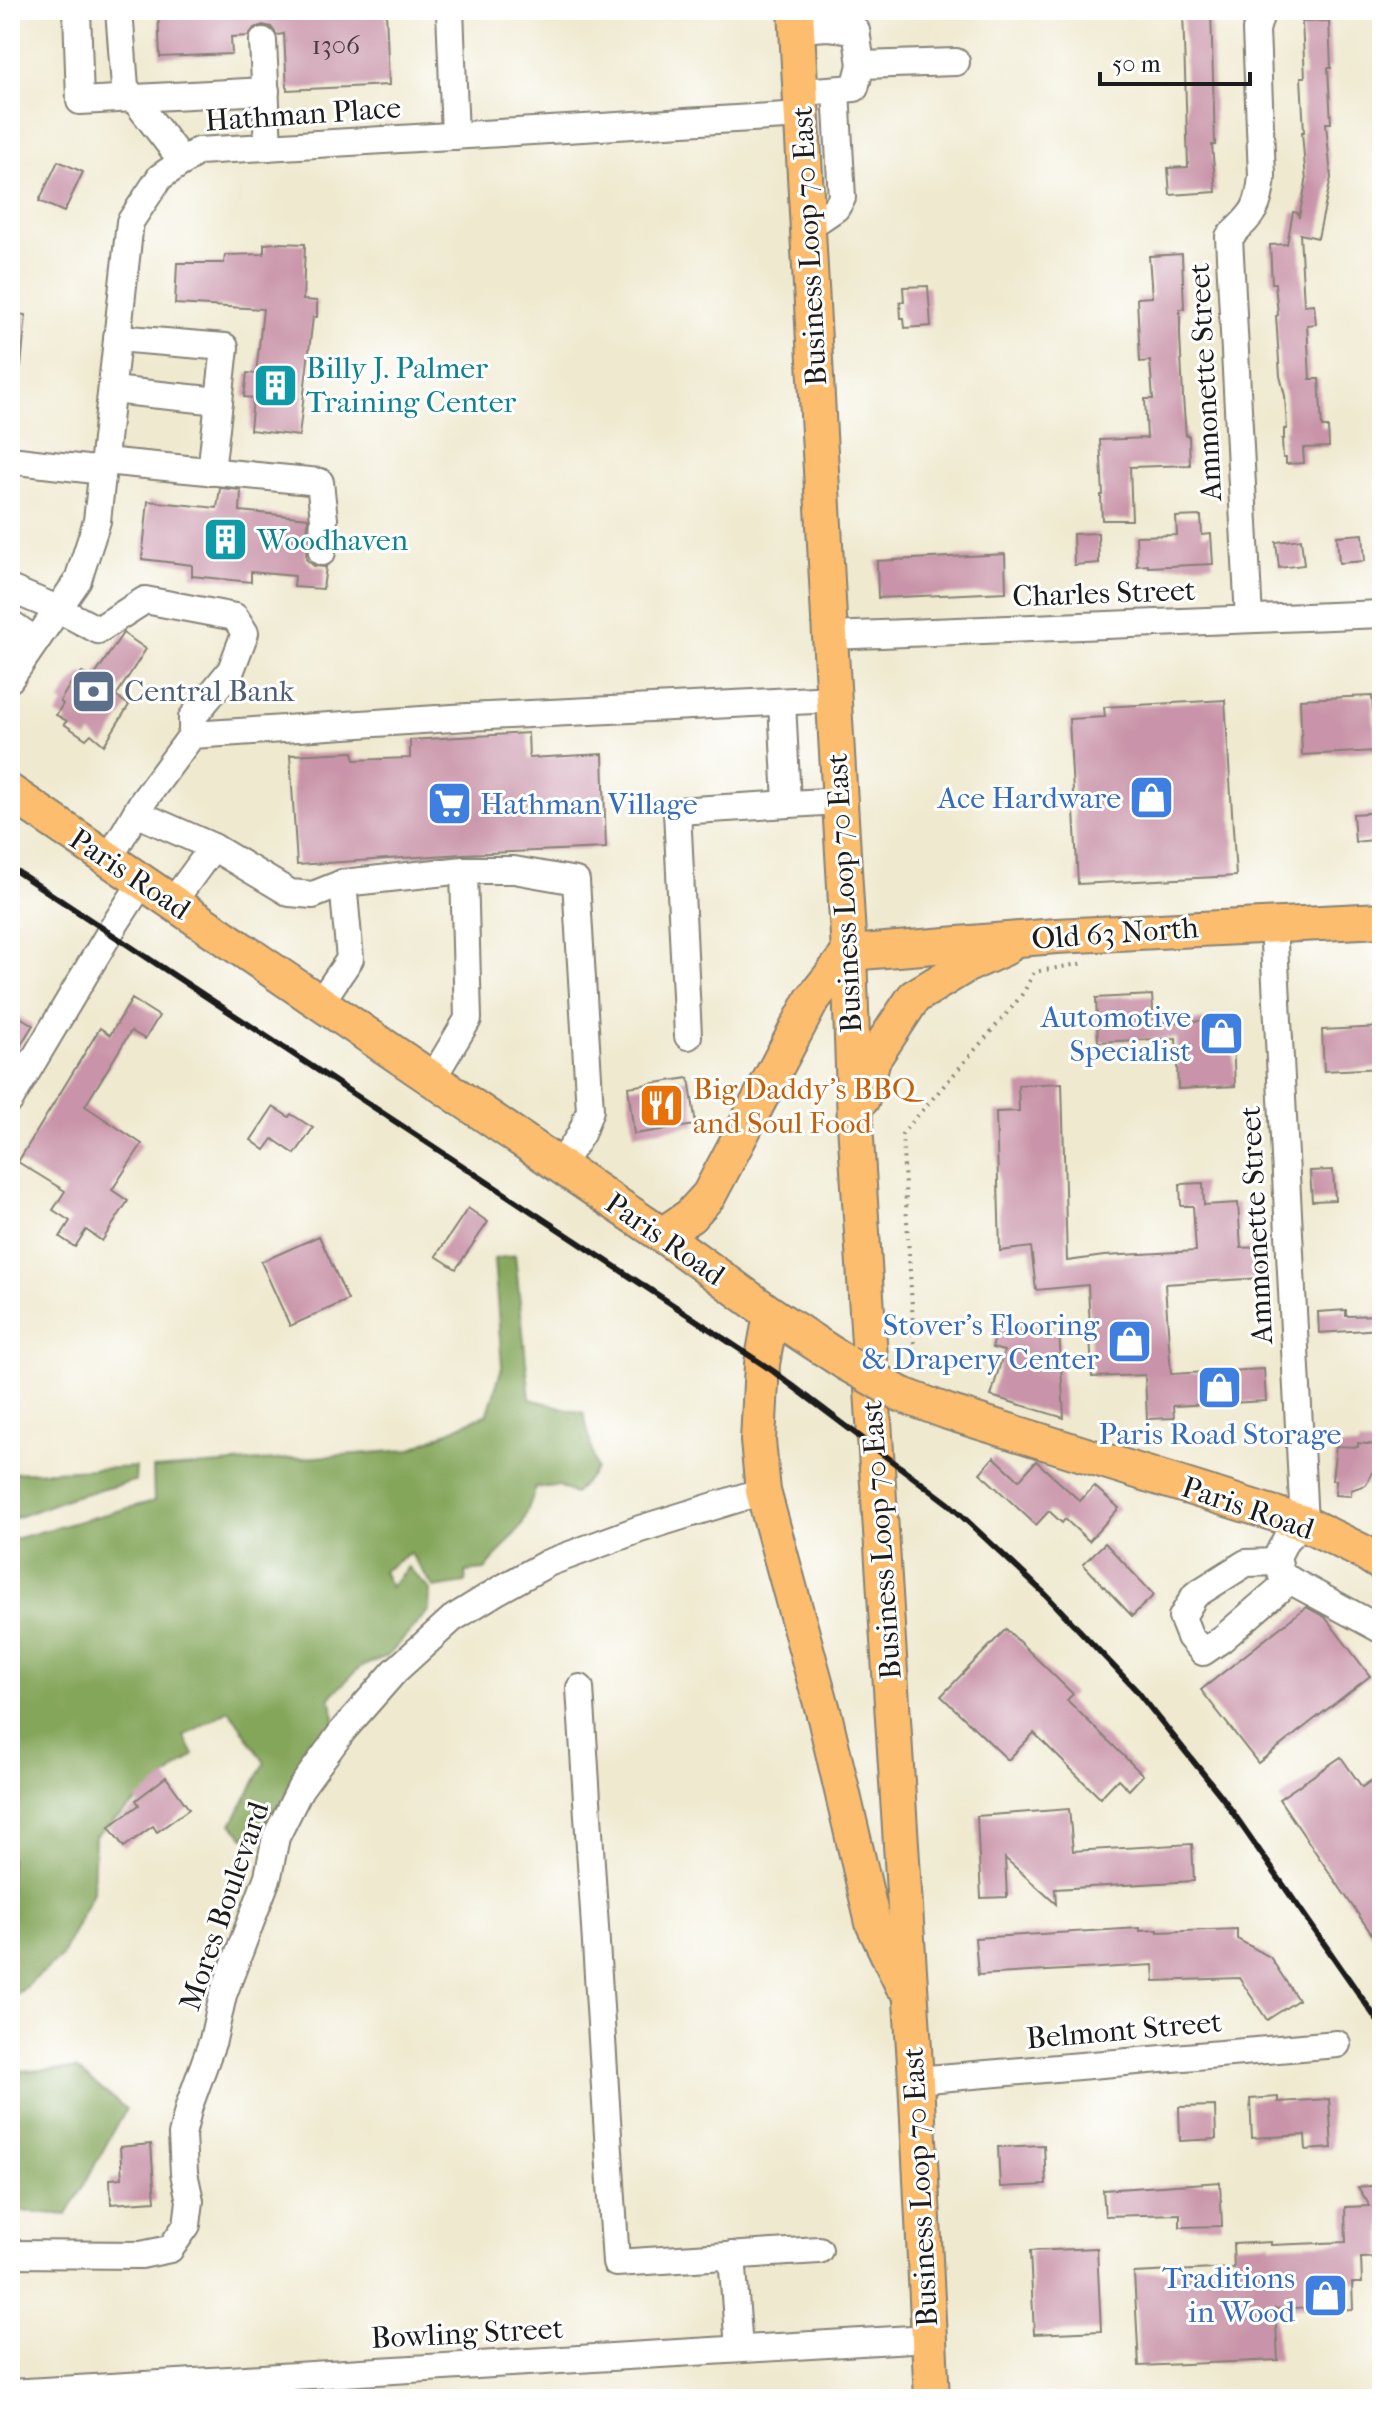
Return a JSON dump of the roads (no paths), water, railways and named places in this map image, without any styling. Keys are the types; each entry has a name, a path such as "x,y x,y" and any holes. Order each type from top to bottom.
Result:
{"main road":[{"name":"Business Loop 70 East","path":"797,20 849,953 855,1123 916,2080 932,2399"},
{"name":"Paris Road","path":"10,792 662,1235 771,1314 900,1394 948,1412 1304,1523 1382,1564"},
{"name":"Old 63 North","path":"849,953 1027,938 1382,920"},
{"path":"855,1123 873,1059 914,997 965,966 1027,938"},
{"path":"662,1235 690,1216 709,1195 812,1000 849,953"},
{"path":"771,1314 762,1364 758,1441 763,1491 825,1718 873,1923 910,2003"}],"street":[{"path":"77,10 80,101 266,91"},
{"path":"119,10 125,87 183,162"},
{"path":"450,10 455,136"},
{"name":"Ammonette Street","path":"1249,619 1229,237 1253,214 1260,196 1262,176 1256,30 1262,10"},
{"path":"797,20 856,30 861,65 855,88 836,91 842,198 836,208 808,227"},
{"path":"263,41 268,147"},
{"path":"861,65 956,62"},
{"name":"Hathman Place","path":"10,679 78,580 97,521 130,222 160,177 198,151 455,136 801,104 836,91"},
{"path":"804,149 839,145"},
{"path":"117,338 225,347 211,472"},
{"path":"112,390 219,401"},
{"path":"10,460 320,482 324,519 322,552"},
{"path":"10,589 98,630 145,600 235,617 245,633 231,670 192,718 192,735 136,813 109,859"},
{"name":"Charles Street","path":"830,636 1382,614"},
{"path":"10,623 36,641"},
{"path":"192,735 468,717 834,699"},
{"path":"782,702 787,803"},
{"path":"688,1036 677,811 840,801"},
{"path":"136,813 213,847 290,893 313,895 343,883 464,870 514,870 576,881 590,1110 581,1134 560,1166"},
{"path":"172,903 213,847"},
{"path":"432,1079 468,1019 464,870"},
{"path":"10,1100 142,882"},
{"path":"320,1003 350,959 343,883"},
{"name":"Ammonette Street","path":"1273,924 1304,1523"},
{"name":"Mores Boulevard","path":"10,2254 141,2255 170,2249 187,2225 190,2201 184,2173 182,2135 213,2040 223,1995 268,1876 276,1837 300,1789 344,1729 395,1671 452,1619 548,1563 640,1529 763,1491"},
{"path":"1304,1523 1286,1539 1277,1557 1284,1571 1382,1630"},
{"path":"580,1688 616,2263 819,2250"},
{"name":"Belmont Street","path":"916,2080 1337,2044"},
{"path":"732,2255 739,2349"},
{"name":"Bowling Street","path":"10,2393 928,2338"}],"railway":[{"path":"10,867 773,1371 949,1504 1046,1595 1137,1691 1222,1797 1382,2027"}],"place":[{"name":"Billy J. Palmer Training Center","path":"275,385"},
{"name":"Woodhaven","path":"226,540"},
{"name":"Central Bank","path":"93,691"},
{"name":"Ace Hardware","path":"1152,798"},
{"name":"Hathman Village","path":"449,804"},
{"name":"Automotive Specialist","path":"1222,1034"},
{"name":"Big Daddy's BBQ and Soul Food","path":"662,1106"},
{"name":"Stover's Flooring & Drapery Center","path":"1130,1342"},
{"name":"Paris Road Storage","path":"1220,1388"},
{"name":"Traditions in Wood","path":"1326,2295"}]}
